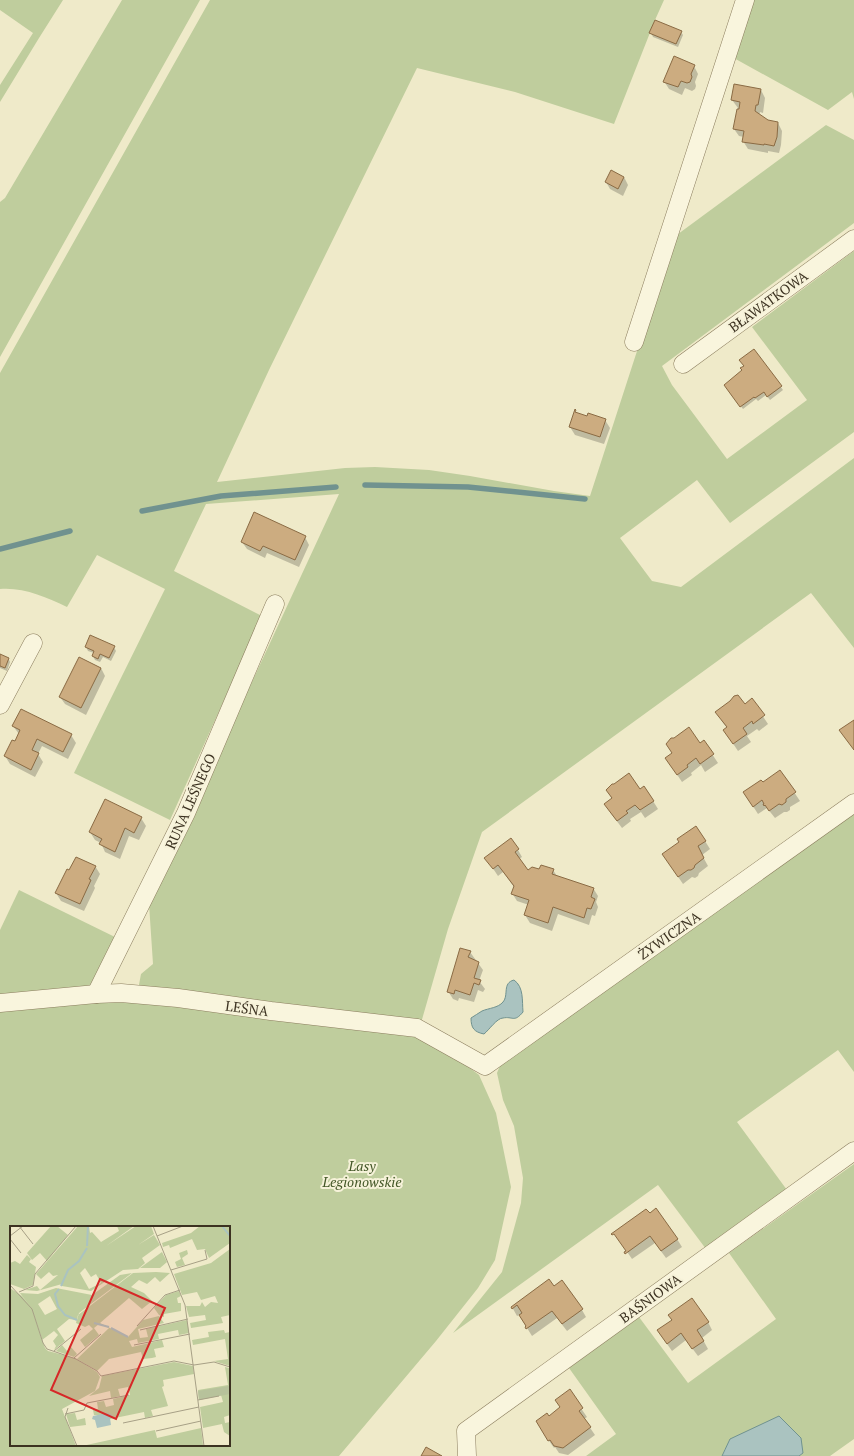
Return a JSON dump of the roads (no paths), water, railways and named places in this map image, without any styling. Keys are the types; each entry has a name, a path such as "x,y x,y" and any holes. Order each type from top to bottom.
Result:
{"street":[{"path":"634,342 745,0"},
{"name":"BŁAWATKOWA","path":"682,364 854,239"},
{"name":"RUNA LEŚNEGO","path":"96,994 186,813 275,604"},
{"path":"0,705 33,643"},
{"name":"ŻYWICZNA","path":"485,1066 854,803"},
{"name":"LEŚNA","path":"0,1003 122,993 178,998 417,1028 485,1066"},
{"name":"BAŚNIOWA","path":"467,1456 466,1431 854,1150"}],"water":[{"path":"514,980 521,990 523,1012 515,1018 501,1019 484,1034 475,1031 472,1027 471,1018 482,1011 501,1004 505,999 508,984"},
{"path":"779,1416 801,1438 803,1453 799,1456 722,1456 730,1439"}],"waterway":[{"path":"365,485 468,487 585,499"},
{"path":"142,511 221,496 336,487"},
{"path":"0,549 70,531"}],"park label":[{"name":"Lasy Legionowskie","path":"362,1174"}]}
